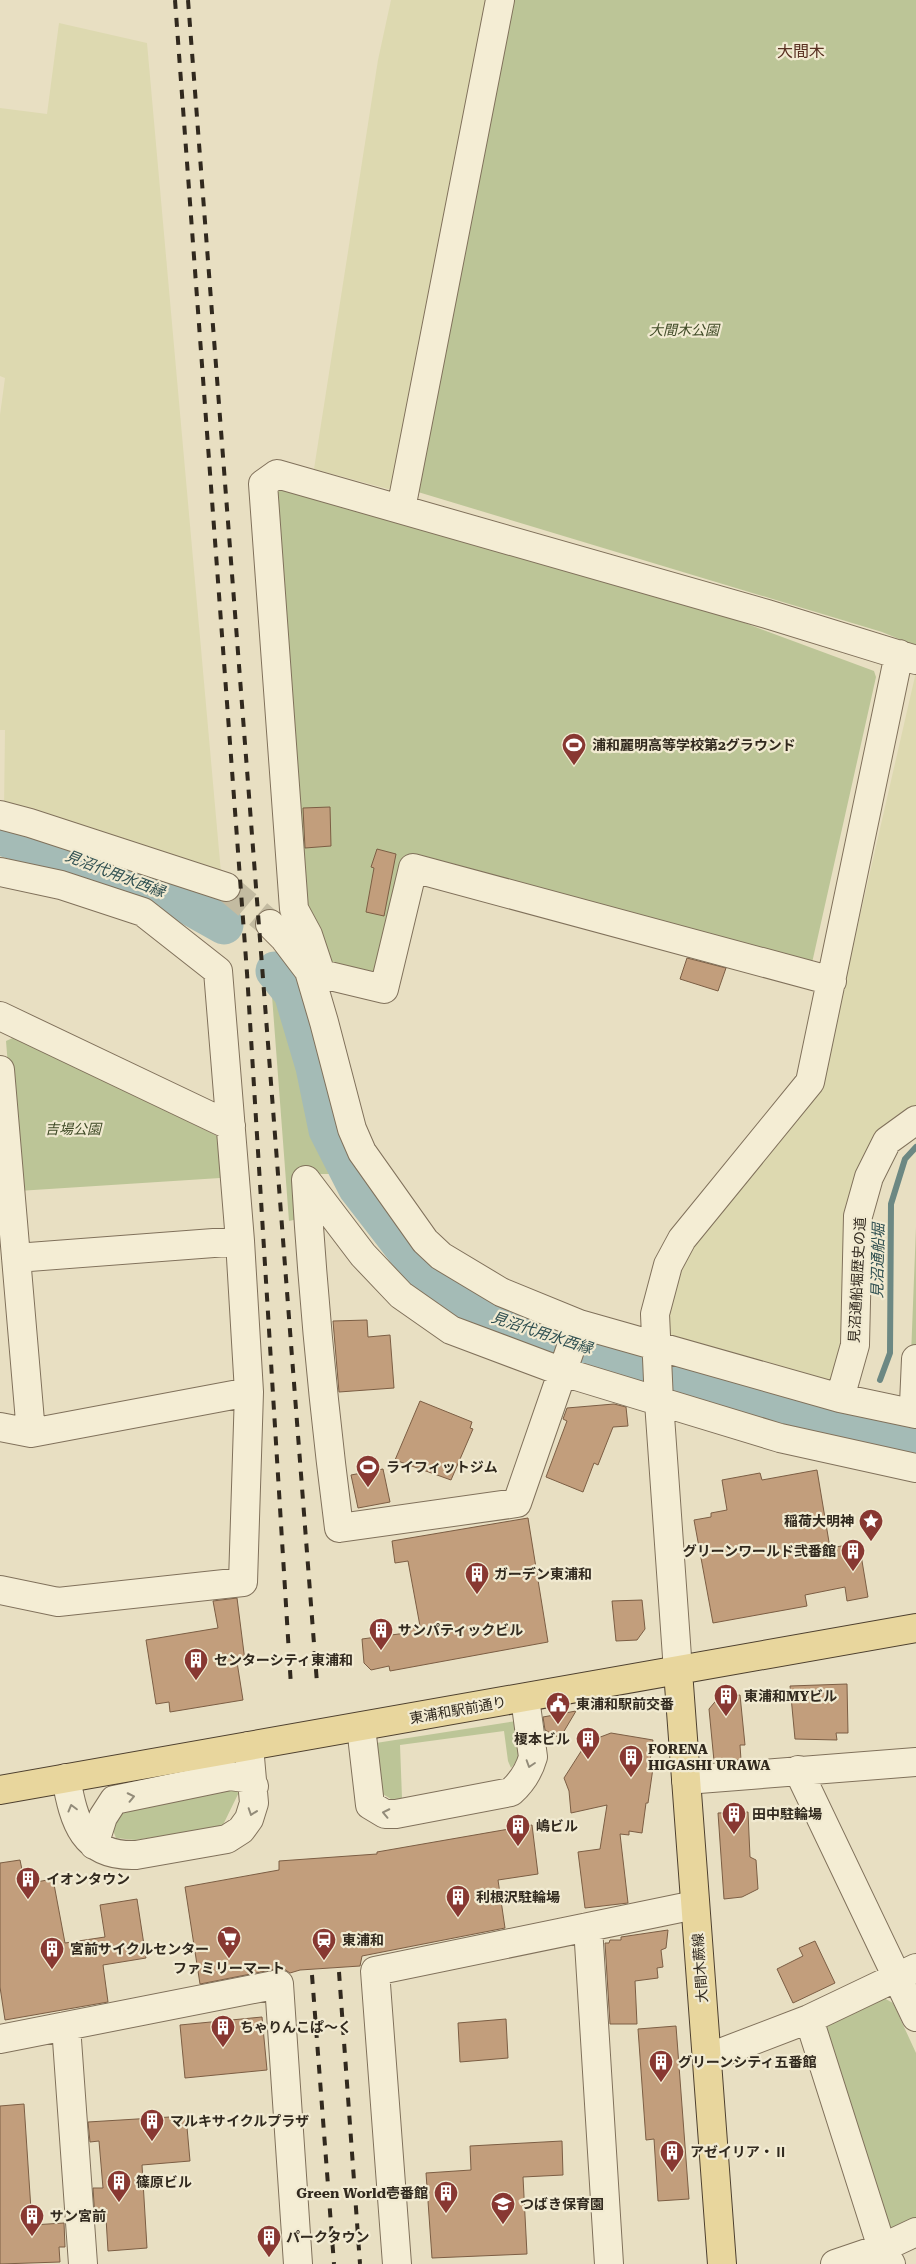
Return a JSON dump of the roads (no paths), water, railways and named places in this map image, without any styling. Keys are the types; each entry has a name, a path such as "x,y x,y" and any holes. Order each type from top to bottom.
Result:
{"main road":[{"name":"東浦和駅前通り","path":"0,1790 678,1672 916,1628"},
{"name":"大間木蕨線","path":"678,1672 722,2264"}],"street":[{"path":"401,509 500,0"},
{"path":"678,1672 659,1402 658,1346 655,1314 668,1265 682,1239 810,1082 908,657 277,474 263,484 294,909 308,935 315,972 355,1137 362,1152 425,1241 441,1256 471,1276 501,1292 579,1324 658,1346 840,1398 914,1407 916,1359"},
{"path":"0,815 226,886"},
{"path":"270,924 315,972 384,989 413,868 832,981"},
{"path":"0,872 62,885 143,912 218,971 240,1242 249,1392 243,1582 58,1602 0,1590"},
{"path":"0,1016 231,1126"},
{"path":"0,1070 16,1258 11,1319 31,1433"},
{"name":"見沼通船堀歴史の道","path":"840,1398 855,1345 858,1216 869,1177 887,1141 916,1120"},
{"path":"579,1324 564,1372 517,1503 339,1528 315,1312 306,1180 363,1255 401,1296 451,1330 564,1372 780,1438 916,1468"},
{"path":"16,1258 240,1242"},
{"path":"0,1426 31,1433 249,1392"},
{"path":"361,1727 370,1805 384,1814 396,1814 511,1792 520,1784 533,1757 525,1698"},
{"path":"66,1778 72,1810 84,1836 106,1852 122,1856 136,1856 227,1839 242,1830 249,1819 254,1803 249,1746"},
{"path":"686,1780 916,1762"},
{"path":"798,1770 907,1973 916,2017"},
{"path":"94,1845 103,1817 114,1800 230,1776 245,1778 254,1786"},
{"path":"396,2264 375,1971 696,1905"},
{"path":"588,1927 609,2264"},
{"path":"707,2058 809,2019 907,1973"},
{"path":"0,2039 279,1984 298,2264"},
{"path":"809,2019 887,2256"},
{"path":"66,2026 83,2264"},
{"path":"836,2264 887,2256 916,2232"}],"waterway":[{"name":"見沼代用水西縁","path":"0,836 78,859 158,888 224,925"},
{"name":"見沼代用水西縁","path":"275,971 293,993 315,1067 328,1130 357,1187 428,1279 470,1308 495,1321 705,1384 844,1419 916,1434"},
{"name":"見沼通船堀","path":"880,1380 890,1353 891,1204 905,1159 916,1147"}],"tunnel":[{"path":"226,887 270,924"}],"railway":[{"path":"175,0 247,973 291,1686"},
{"path":"188,0 317,1683"},
{"path":"339,1972 360,2264"},
{"path":"312,1975 334,2264"}],"place":[{"name":"浦和麗明高等学校第2グラウンド","path":"574,766"},
{"name":"ライフィットジム","path":"368,1488"},
{"name":"稲荷大明神","path":"871,1542"},
{"name":"グリーンワールド弐番館","path":"853,1572"},
{"name":"ガーデン東浦和","path":"477,1595"},
{"name":"サンパティックビル","path":"381,1651"},
{"name":"センターシティ東浦和","path":"196,1681"},
{"name":"東浦和MYビル","path":"726,1717"},
{"name":"東浦和駅前交番","path":"558,1725"},
{"name":"榎本ビル","path":"588,1760"},
{"name":"FORENA HIGASHI URAWA","path":"631,1778"},
{"name":"田中駐輪場","path":"734,1835"},
{"name":"嶋ビル","path":"518,1847"},
{"name":"イオンタウン","path":"28,1900"},
{"name":"利根沢駐輪場","path":"458,1918"},
{"name":"ファミリーマート","path":"229,1959"},
{"name":"東浦和","path":"324,1961"},
{"name":"宮前サイクルセンター","path":"52,1970"},
{"name":"ちゃりんこぱ～く","path":"223,2048"},
{"name":"グリーンシティ五番館","path":"661,2083"},
{"name":"マルキサイクルプラザ","path":"152,2142"},
{"name":"アゼイリア・Ⅱ","path":"672,2173"},
{"name":"篠原ビル","path":"119,2203"},
{"name":"Green World壱番館","path":"446,2214"},
{"name":"つばき保育園","path":"503,2225"},
{"name":"サン宮前","path":"32,2237"},
{"name":"パークタウン","path":"269,2258"}],"district":[{"name":"大間木","path":"801,51"}],"park label":[{"name":"大間木公園","path":"684,330"},
{"name":"吉場公園","path":"73,1129"}]}
